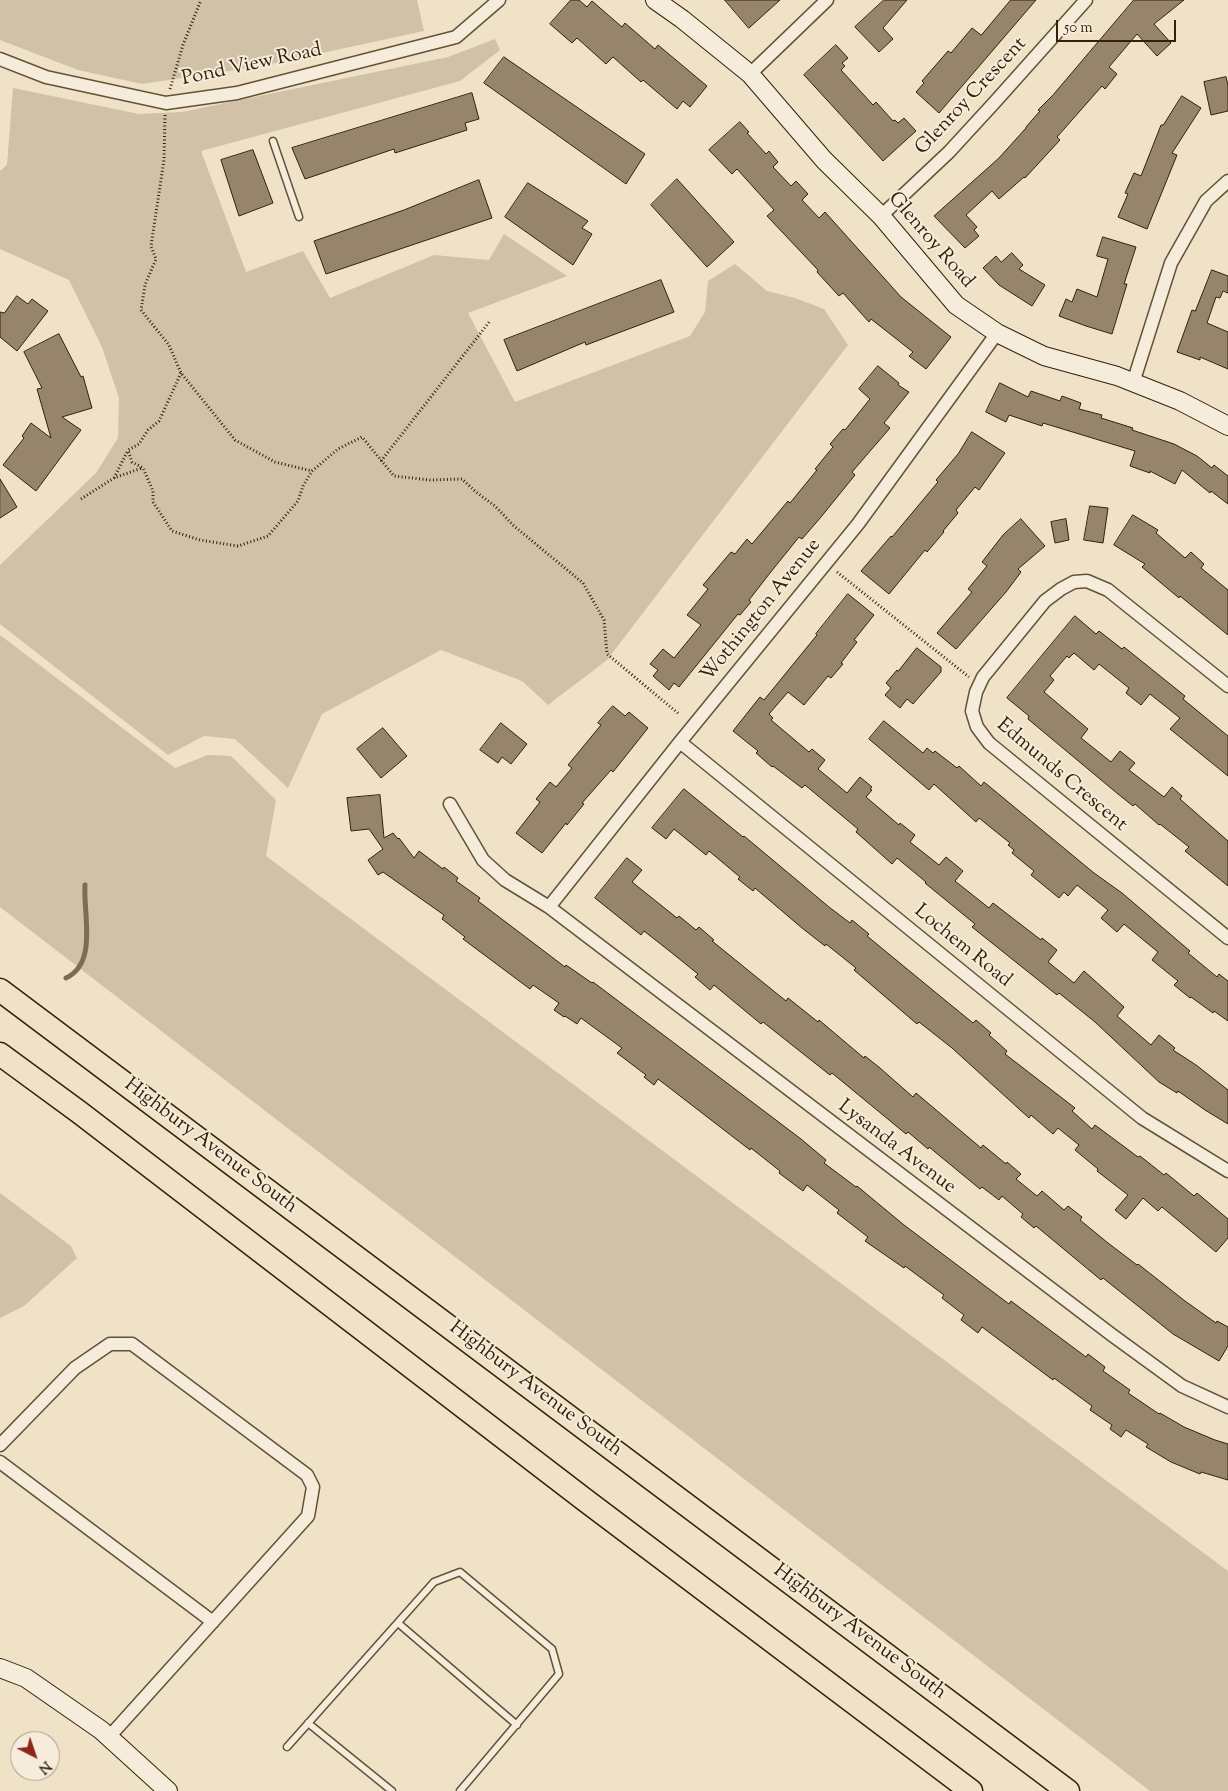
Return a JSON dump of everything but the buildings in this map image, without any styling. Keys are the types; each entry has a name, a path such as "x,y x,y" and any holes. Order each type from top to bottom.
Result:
{"highway":[{"name":"Highbury Avenue South","path":"0,990 1068,1791"},
{"path":"0,1054 79,1112 593,1506 971,1791"}],"street":[{"name":"Pond View Road","path":"0,59 46,77 166,103 237,93 456,37 499,0"},
{"name":"Glenroy Road","path":"655,0 682,19 750,74 824,160 881,216 956,305 997,333 1044,356 1133,382 1180,401 1228,426"},
{"path":"750,74 827,0"},
{"name":"Glenroy Crescent","path":"881,216 949,152 1086,0"},
{"path":"1133,382 1171,263 1206,201 1228,181"},
{"name":"Wothington Avenue","path":"549,907 680,742 858,524 997,333"},
{"name":"Edmunds Crescent","path":"1228,686 1108,590 1087,581 1074,582 1061,588 1045,601 984,677 976,692 972,711 977,727 989,743 1228,938"},
{"name":"Lochem Road","path":"680,742 1142,1118 1228,1170"},
{"name":"Lysanda Avenue","path":"450,804 483,860 505,880 549,907 1112,1335 1182,1386 1228,1407"},
{"path":"0,1445 75,1368 110,1344 132,1344 307,1474 313,1487 308,1516 109,1737"},
{"path":"0,1462 213,1622"},
{"path":"0,1668 26,1678 109,1737 168,1791"}],"lane":[{"path":"273,141 298,217"},
{"path":"287,1747 434,1582 460,1572 552,1649 559,1674 460,1791"},
{"path":"398,1623 517,1725"},
{"path":"308,1723 392,1791"}],"path":[{"path":"201,0 183,45 166,103 164,160 151,246 156,259 145,284 141,310 169,345 181,374 235,440 274,462 312,471"},
{"path":"381,460 490,321"},
{"path":"114,478 128,450 138,444 148,430 158,421 181,374"},
{"path":"128,450 132,462 143,468 153,492 153,502 172,531 200,540 238,546 268,536 298,501 303,486 312,471 338,449 362,437 394,476 430,480 462,479 495,506 514,526 584,583 604,620 607,654 679,714"},
{"path":"81,499 114,478 143,468"},
{"path":"826,563 980,684"}],"shaded area":[{"path":"0,0 417,0 424,31 262,66 142,84 78,70 0,40"},
{"path":"495,39 500,50 460,81 201,151 246,272 303,251 330,298 434,255 489,260 504,234 567,276 468,313 515,402 690,336 705,312 708,281 735,264 767,291 795,298 824,309 848,345 607,660 548,705 522,681 441,650 322,714 288,788 235,739 204,736 168,755 0,624 0,565 96,473 118,438 119,398 102,347 69,280 0,249 0,171 7,165 13,88 139,114 182,112 448,57"},
{"path":"0,635 175,768 208,755 231,756 276,800 266,856 1228,1571 1228,1791 1150,1791 0,907"},
{"path":"0,1193 71,1246 77,1258 24,1306 0,1318"}],"waterway":[{"path":"66,978 76,971 86,950 85,885"}]}
